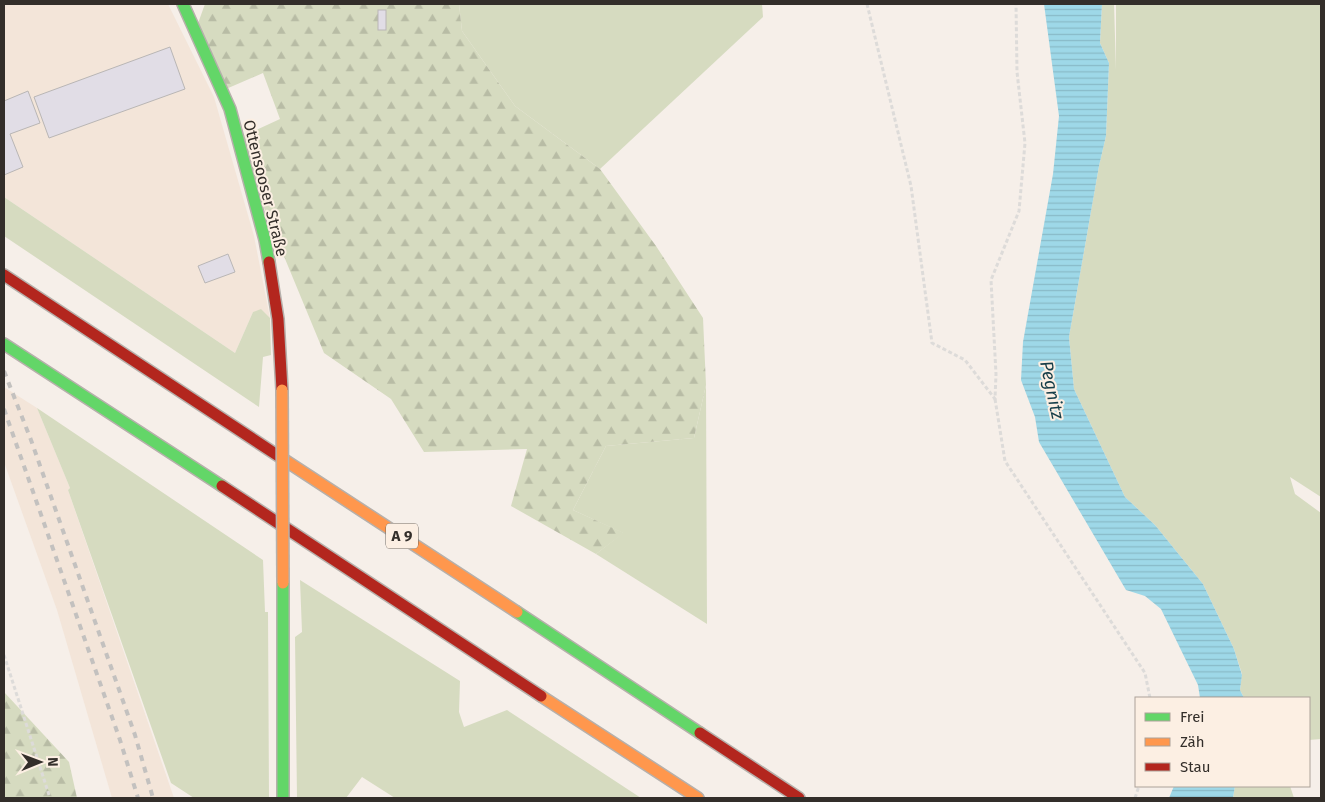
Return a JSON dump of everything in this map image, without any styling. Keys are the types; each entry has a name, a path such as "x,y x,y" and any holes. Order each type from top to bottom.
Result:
{"main road":[{"name":"Ottensooser Straße","path":"184,4 230,109 264,240 278,319 282,390 283,798"},
{"name":"A 9","path":"4,275 799,798"},
{"path":"4,344 698,798"}],"path":[{"path":"868,4 911,186 932,343 965,360 995,399"},
{"path":"1016,4 1017,72 1024,143 1019,211 991,280 996,374 995,399 1004,461 1145,672 1150,697"},
{"path":"4,655 50,798"}],"shaded area":[{"path":"4,4 168,4 214,97 254,236 270,318 253,312 235,353 4,197"},
{"path":"4,387 37,408 70,488 68,490 174,798 112,798 57,610 4,462"}],"green space":[{"path":"205,4 459,4 462,31 515,106 600,169 656,246 703,318 706,385 694,438 606,446 573,510 624,533 596,554 511,506 527,449 424,452 391,399 324,353 264,208 243,136 280,119 263,73 226,89 197,26"},
{"path":"459,4 762,4 763,17 600,169 515,106 462,31"},
{"path":"1102,4 1114,4 1116,70 1116,4 1321,4 1321,497 1290,477 1295,494 1321,513 1321,739 1310,740 1310,697 1244,697 1240,690 1242,674 1234,649 1203,584 1155,525 1125,497 1074,389 1069,337 1106,136 1109,63 1100,43"},
{"path":"4,197 235,353 253,312 261,309 270,318 271,355 263,357 259,407 4,236"},
{"path":"706,385 707,624 596,554 623,533 573,510 606,446 694,438"},
{"path":"37,408 263,560 265,612 268,612 269,798 194,798 171,783 68,490 70,488"},
{"path":"300,580 460,681 459,712 464,727 507,710 641,798 395,798 362,777 346,798 297,798 295,637 302,632"},
{"path":"4,692 69,762 77,798 4,798"},
{"path":"1235,787 1290,787 1294,798 1233,798"}],"water":[{"name":"Pegnitz","path":"1044,4 1102,4 1100,43 1109,63 1106,136 1069,337 1074,389 1125,497 1155,525 1203,584 1234,649 1242,675 1240,690 1244,697 1200,697 1198,685 1161,609 1145,596 1126,590 1039,442 1035,417 1021,380 1023,342 1053,174 1059,116"},
{"path":"1174,787 1235,787 1233,798 1169,798"}],"building":[{"path":"378,10 386,10 386,30 378,30"},
{"path":"170,47 185,89 49,138 34,97"},
{"path":"28,91 40,123 10,134 23,167 4,175 4,101"},
{"path":"228,254 235,272 205,283 198,266"}],"railway":[{"path":"4,371 31,440 135,735 153,798"},
{"path":"4,409 120,740 138,798"}],"traffic: fast":[{"path":"183,4 230,109 265,240 269,262"},
{"path":"4,344 222,486"},
{"path":"283,583 283,798"},
{"path":"517,612 700,733"}],"traffic: slow":[{"path":"282,390 283,583"},
{"path":"283,459 517,612"},
{"path":"541,696 698,798"}],"traffic: jam":[{"path":"269,262 278,319 282,390"},
{"path":"4,275 283,459"},
{"path":"222,486 541,696"},
{"path":"700,733 799,798"}]}
